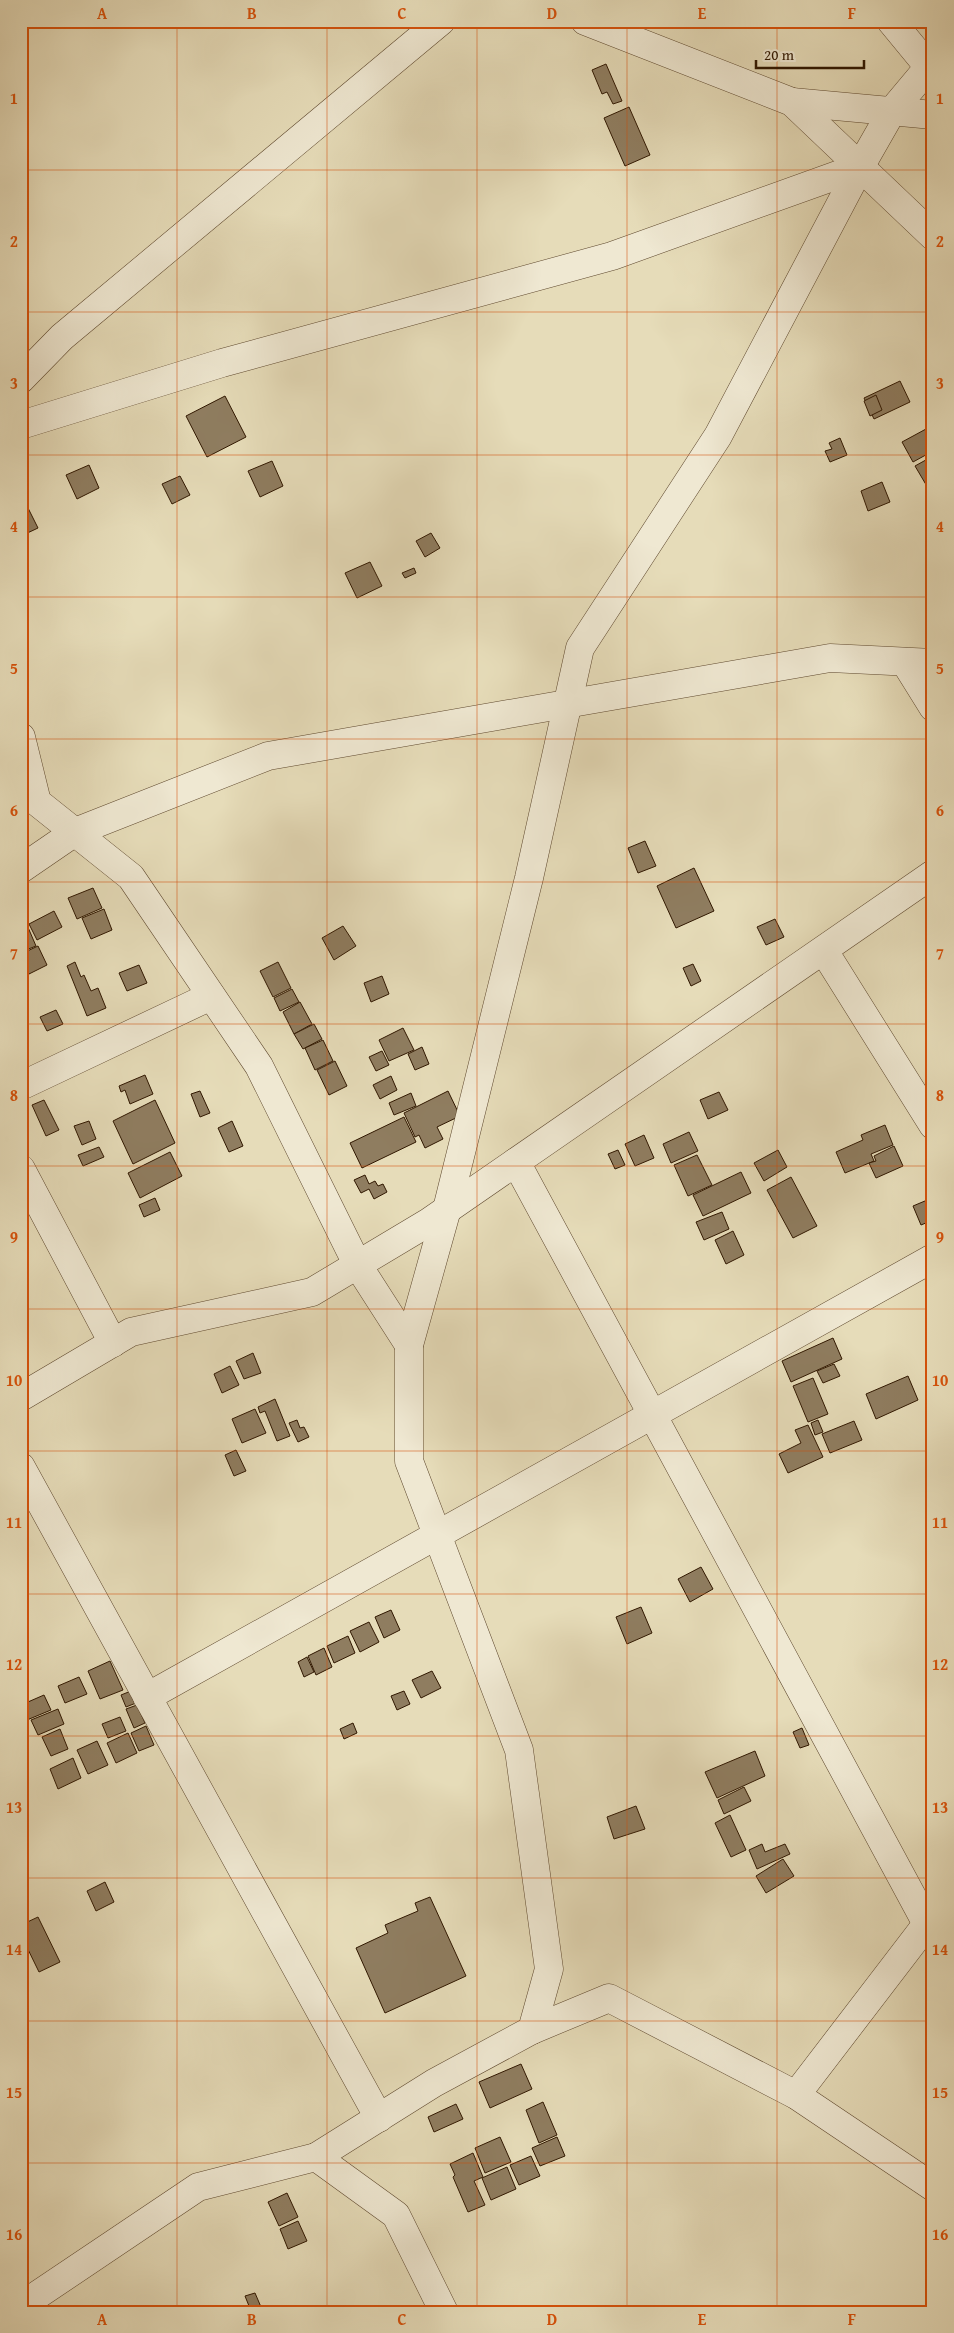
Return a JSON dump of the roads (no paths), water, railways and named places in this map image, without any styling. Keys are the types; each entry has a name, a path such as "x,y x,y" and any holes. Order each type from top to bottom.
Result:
{"street":[{"path":"21,379 62,337 441,21"},
{"path":"585,21 792,102 933,115"},
{"path":"532,2030 549,1969 519,1750 409,1461 409,1346 446,1209 529,878 580,648 718,436 860,167 892,111 931,67 891,21"},
{"path":"792,102 933,236"},
{"path":"21,425 222,363 612,256 860,167"},
{"path":"21,869 75,832 268,756 830,658 933,663"},
{"path":"905,662 933,707"},
{"path":"21,737 37,802 130,877 259,1066 357,1264 409,1346"},
{"path":"21,1397 131,1332 312,1292 446,1209 516,1162 933,874"},
{"path":"824,951 933,1125"},
{"path":"21,1086 211,996"},
{"path":"516,1162 930,1920 796,2095"},
{"path":"21,1169 113,1343"},
{"path":"148,1697 652,1414 932,1260"},
{"path":"21,1467 379,2118"},
{"path":"21,2306 198,2187 316,2157 434,2083 532,2030 609,1998 796,2095 933,2187"},
{"path":"316,2157 396,2215 444,2312"}]}
